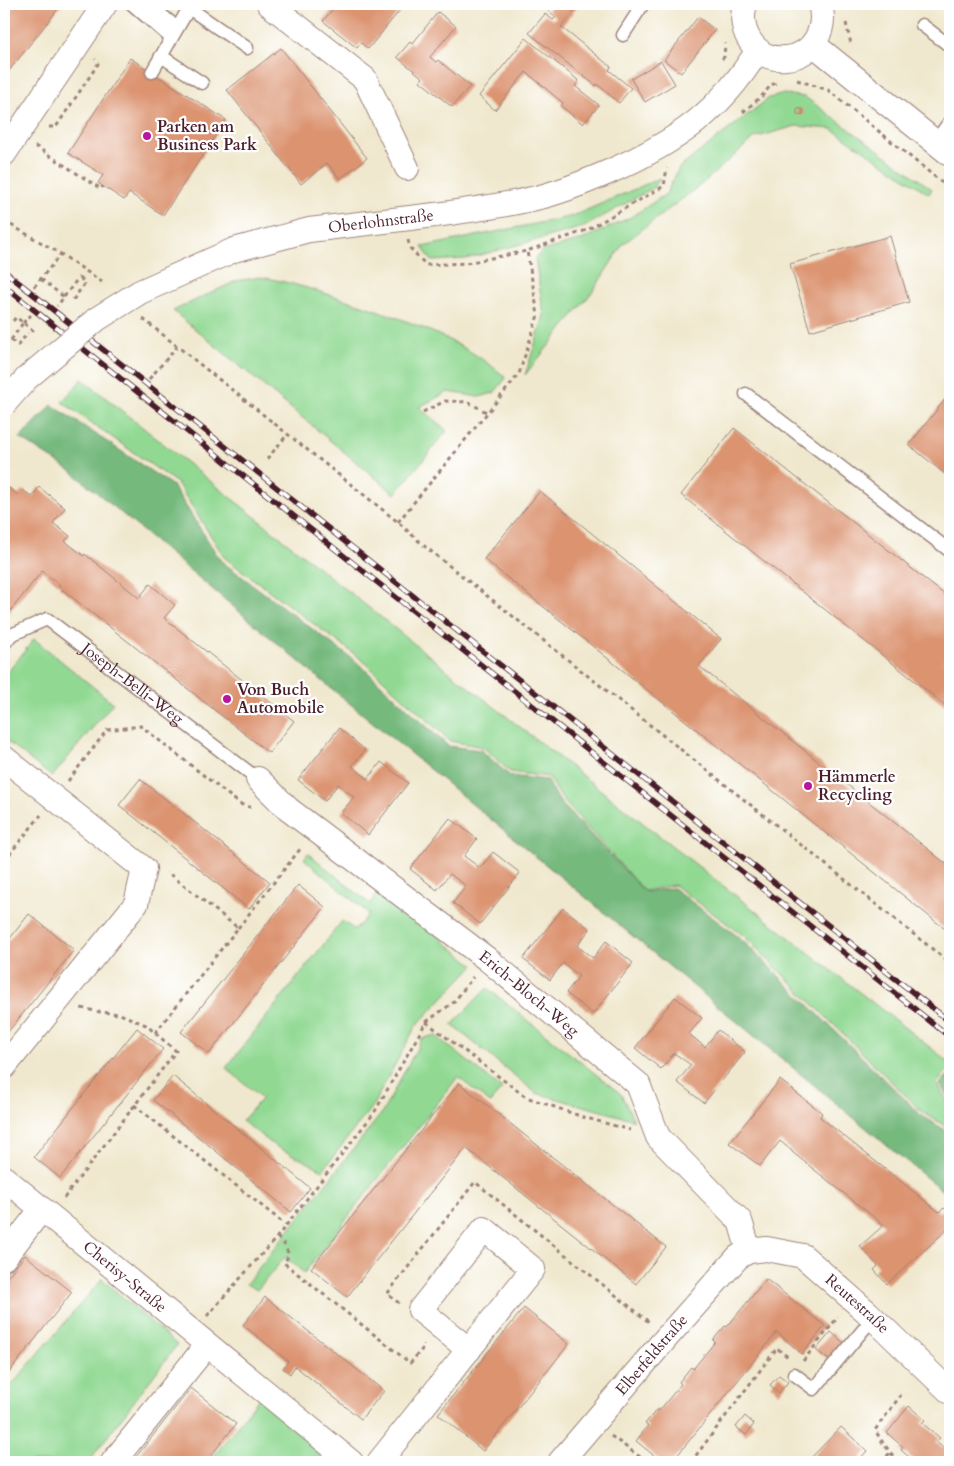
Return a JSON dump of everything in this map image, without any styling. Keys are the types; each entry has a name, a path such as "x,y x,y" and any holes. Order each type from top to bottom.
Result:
{"street":[{"path":"4,154 105,4"},
{"path":"270,4 365,79 406,168"},
{"path":"745,4 742,22 750,42 758,50 771,57 786,58 800,54 813,44 819,36 823,14 820,4"},
{"path":"813,44 942,148"},
{"name":"Oberlohnstraße","path":"4,404 27,378 97,319 140,292 234,250 309,230 435,215 540,197 589,180 638,158 680,135 715,106 746,70 758,50"},
{"path":"4,758 144,868 136,904 4,1067"},
{"name":"Erich-Bloch-Weg","path":"258,779 288,809 487,959 638,1084 658,1137 740,1221 749,1251"},
{"name":"Cherisy-Straße","path":"4,1178 351,1462"},
{"path":"4,1258 46,1213"},
{"path":"379,1462 533,1269 484,1230 420,1310 468,1350"},
{"name":"Reutestraße","path":"749,1251 767,1249 803,1256 853,1299 950,1392"},
{"name":"Elberfeldstraße","path":"560,1462 738,1257 749,1251"},
{"path":"113,1462 200,1339"}],"lane":[{"path":"132,4 174,33"},
{"path":"149,4 174,33"},
{"path":"623,35 642,4"},
{"path":"152,72 188,8 247,48"},
{"path":"922,25 950,46"},
{"path":"161,56 202,83"},
{"path":"942,148 950,121"},
{"path":"746,394 950,551"},
{"name":"Joseph-Belli-Weg","path":"4,644 11,635 47,619 258,779"},
{"path":"797,1370 814,1389 873,1318"}],"path":[{"path":"844,17 854,53"},
{"path":"718,64 724,56"},
{"path":"788,77 828,90 950,189"},
{"path":"771,85 780,81"},
{"path":"17,134 100,189 103,186"},
{"path":"401,236 408,234 410,248 426,265 466,263 527,251 587,230 664,186 667,166"},
{"path":"4,221 61,254 102,282"},
{"path":"398,522 519,374 538,315 527,251"},
{"path":"34,288 61,254"},
{"path":"57,306 78,278 85,283 73,300"},
{"path":"41,279 55,288 64,297"},
{"path":"28,333 18,345 11,340 30,315"},
{"path":"13,321 16,317 37,334"},
{"path":"143,319 398,522 431,551 950,963"},
{"path":"149,378 177,346"},
{"path":"423,412 445,401 468,402 488,413"},
{"path":"267,459 287,435"},
{"path":"4,861 106,730 141,726 240,804 264,812 288,809"},
{"path":"155,1033 307,842"},
{"path":"144,868 160,866 238,928"},
{"path":"200,1339 374,1113 426,1022 454,1002 487,959"},
{"path":"46,1213 176,1051 146,1025 120,1014 72,1006 60,998"},
{"path":"426,1022 526,1097 583,1117 658,1137"},
{"path":"134,1105 286,1225"},
{"path":"797,1370 853,1299"},
{"path":"691,1462 777,1348 792,1360"},
{"path":"898,1462 875,1430 901,1395"},
{"path":"594,1423 647,1462"},
{"path":"881,1462 890,1453"}],"green space":[{"path":"784,94 805,97 932,189 929,194 832,129 796,126 754,138 703,183 623,244 593,291 525,375 544,316 535,258 544,250 579,241 631,217 666,194 679,168 769,98"},
{"path":"660,178 653,188 584,227 466,259 432,261 422,247 573,216"},
{"path":"260,277 334,296 401,319 448,339 489,364 506,378 494,393 479,397 448,392 419,407 447,431 395,494 173,311 236,281"},
{"path":"82,379 447,670 950,1063 950,1067 937,1083 950,1107 950,1129 922,1112 743,935 674,885 644,891 562,799 549,777 510,772 483,747 450,741 361,659 225,558 177,483 62,402"},
{"path":"52,405 173,486 221,561 358,663 448,746 481,750 510,776 547,780 560,802 645,892 673,888 740,938 921,1115 950,1133 950,1197 320,679 71,471 20,438"},
{"path":"34,639 113,703 52,777 4,739 4,677"},
{"path":"308,853 370,904 379,890 474,965 416,1026 373,1105 323,1170 275,1146 242,1121 262,1098 226,1068 342,921 355,930 369,914 304,859"},
{"path":"487,988 621,1094 634,1120 536,1093 452,1025"},
{"path":"435,1035 502,1089 490,1103 458,1077 304,1273 285,1257 257,1290 246,1284 382,1113 422,1039"},
{"path":"950,1073 950,1101 940,1084"},
{"path":"102,1279 177,1345 88,1462 4,1462 4,1394"},
{"path":"260,1397 332,1462 209,1462"}],"building":[{"path":"6,4 62,4 4,77 4,6"},
{"path":"337,4 405,4 368,49 361,43 357,48 323,21"},
{"path":"554,4 580,4 561,27 611,67 609,70 631,88 619,103 529,33 545,14 553,20 556,17 548,10"},
{"path":"438,12 456,26 430,57 436,62 438,60 470,86 452,107 420,81 423,78 397,57 410,42 412,44"},
{"path":"698,17 715,30 681,73 664,60"},
{"path":"526,38 579,81 575,86 599,105 583,124 561,106 563,103 526,72 495,110 479,96"},
{"path":"281,48 367,158 340,179 327,163 301,184 227,90"},
{"name":"Parken am Business Park","path":"130,58 226,120 163,215 129,193 124,200 98,183 103,175 68,153"},
{"path":"661,61 675,84 645,102 631,79"},
{"path":"800,109 803,112 800,115 797,112"},
{"path":"890,236 909,302 810,331 790,264"},
{"path":"950,393 950,478 909,445"},
{"path":"734,428 950,599 950,709 681,495"},
{"path":"39,487 65,508 53,523 70,536 65,541 84,556 85,554 139,598 150,584 175,605 164,618 294,721 269,753 59,587 60,585 42,571 4,619 4,495 9,488 18,495 23,490 32,497"},
{"path":"540,491 721,639 699,666 950,867 950,933 484,559"},
{"path":"339,728 365,750 352,766 368,779 381,762 408,783 368,835 341,813 354,797 338,784 325,801 298,780"},
{"path":"140,779 270,882 249,909 119,805"},
{"path":"450,818 477,839 464,856 480,868 493,852 520,873 480,924 453,903 466,886 450,874 437,890 410,869"},
{"path":"298,885 325,907 209,1054 181,1032"},
{"path":"563,908 590,929 577,946 593,958 606,941 633,963 593,1014 566,993 579,976 563,963 550,980 523,959"},
{"path":"29,914 74,950 4,1037 4,946"},
{"path":"675,997 702,1018 689,1034 705,1047 718,1030 745,1052 704,1103 677,1082 691,1065 674,1053 661,1069 635,1048"},
{"path":"137,1028 163,1049 60,1178 34,1157"},
{"path":"173,1076 310,1188 291,1212 153,1100"},
{"path":"780,1080 822,1113 820,1117 939,1212 944,1208 950,1213 950,1227 887,1284 874,1270 878,1266 860,1246 884,1225 780,1141 760,1166 729,1143"},
{"path":"459,1083 666,1247 636,1284 466,1148 347,1297 311,1268"},
{"path":"25,1255 72,1292 4,1379 4,1281"},
{"path":"766,1279 825,1326 802,1354 777,1332 672,1462 662,1462 636,1441 648,1426 645,1424 657,1409 659,1411 681,1384 679,1382 691,1367 693,1369 715,1342 713,1340 725,1326 727,1327"},
{"path":"265,1297 384,1391 361,1419 295,1366 290,1374 283,1368 288,1361 243,1325"},
{"path":"524,1308 569,1344 483,1451 438,1414"},
{"path":"831,1332 844,1343 830,1361 816,1350"},
{"path":"779,1375 788,1382 779,1393 770,1385"},
{"path":"191,1388 236,1424 206,1462 132,1462"},
{"path":"909,1406 925,1420 922,1423 940,1438 936,1442 950,1453 950,1462 915,1462 901,1450 903,1447 887,1433"},
{"path":"745,1416 754,1424 746,1435 736,1427"},
{"path":"841,1427 867,1451 857,1462 807,1462"}],"railway":[{"path":"4,271 950,1022"},
{"path":"4,286 950,1037"}],"place":[{"name":"Parken am Business Park","path":"147,136"},
{"name":"Von Buch Automobile","path":"227,699"},
{"name":"Hämmerle Recycling","path":"808,786"}]}
